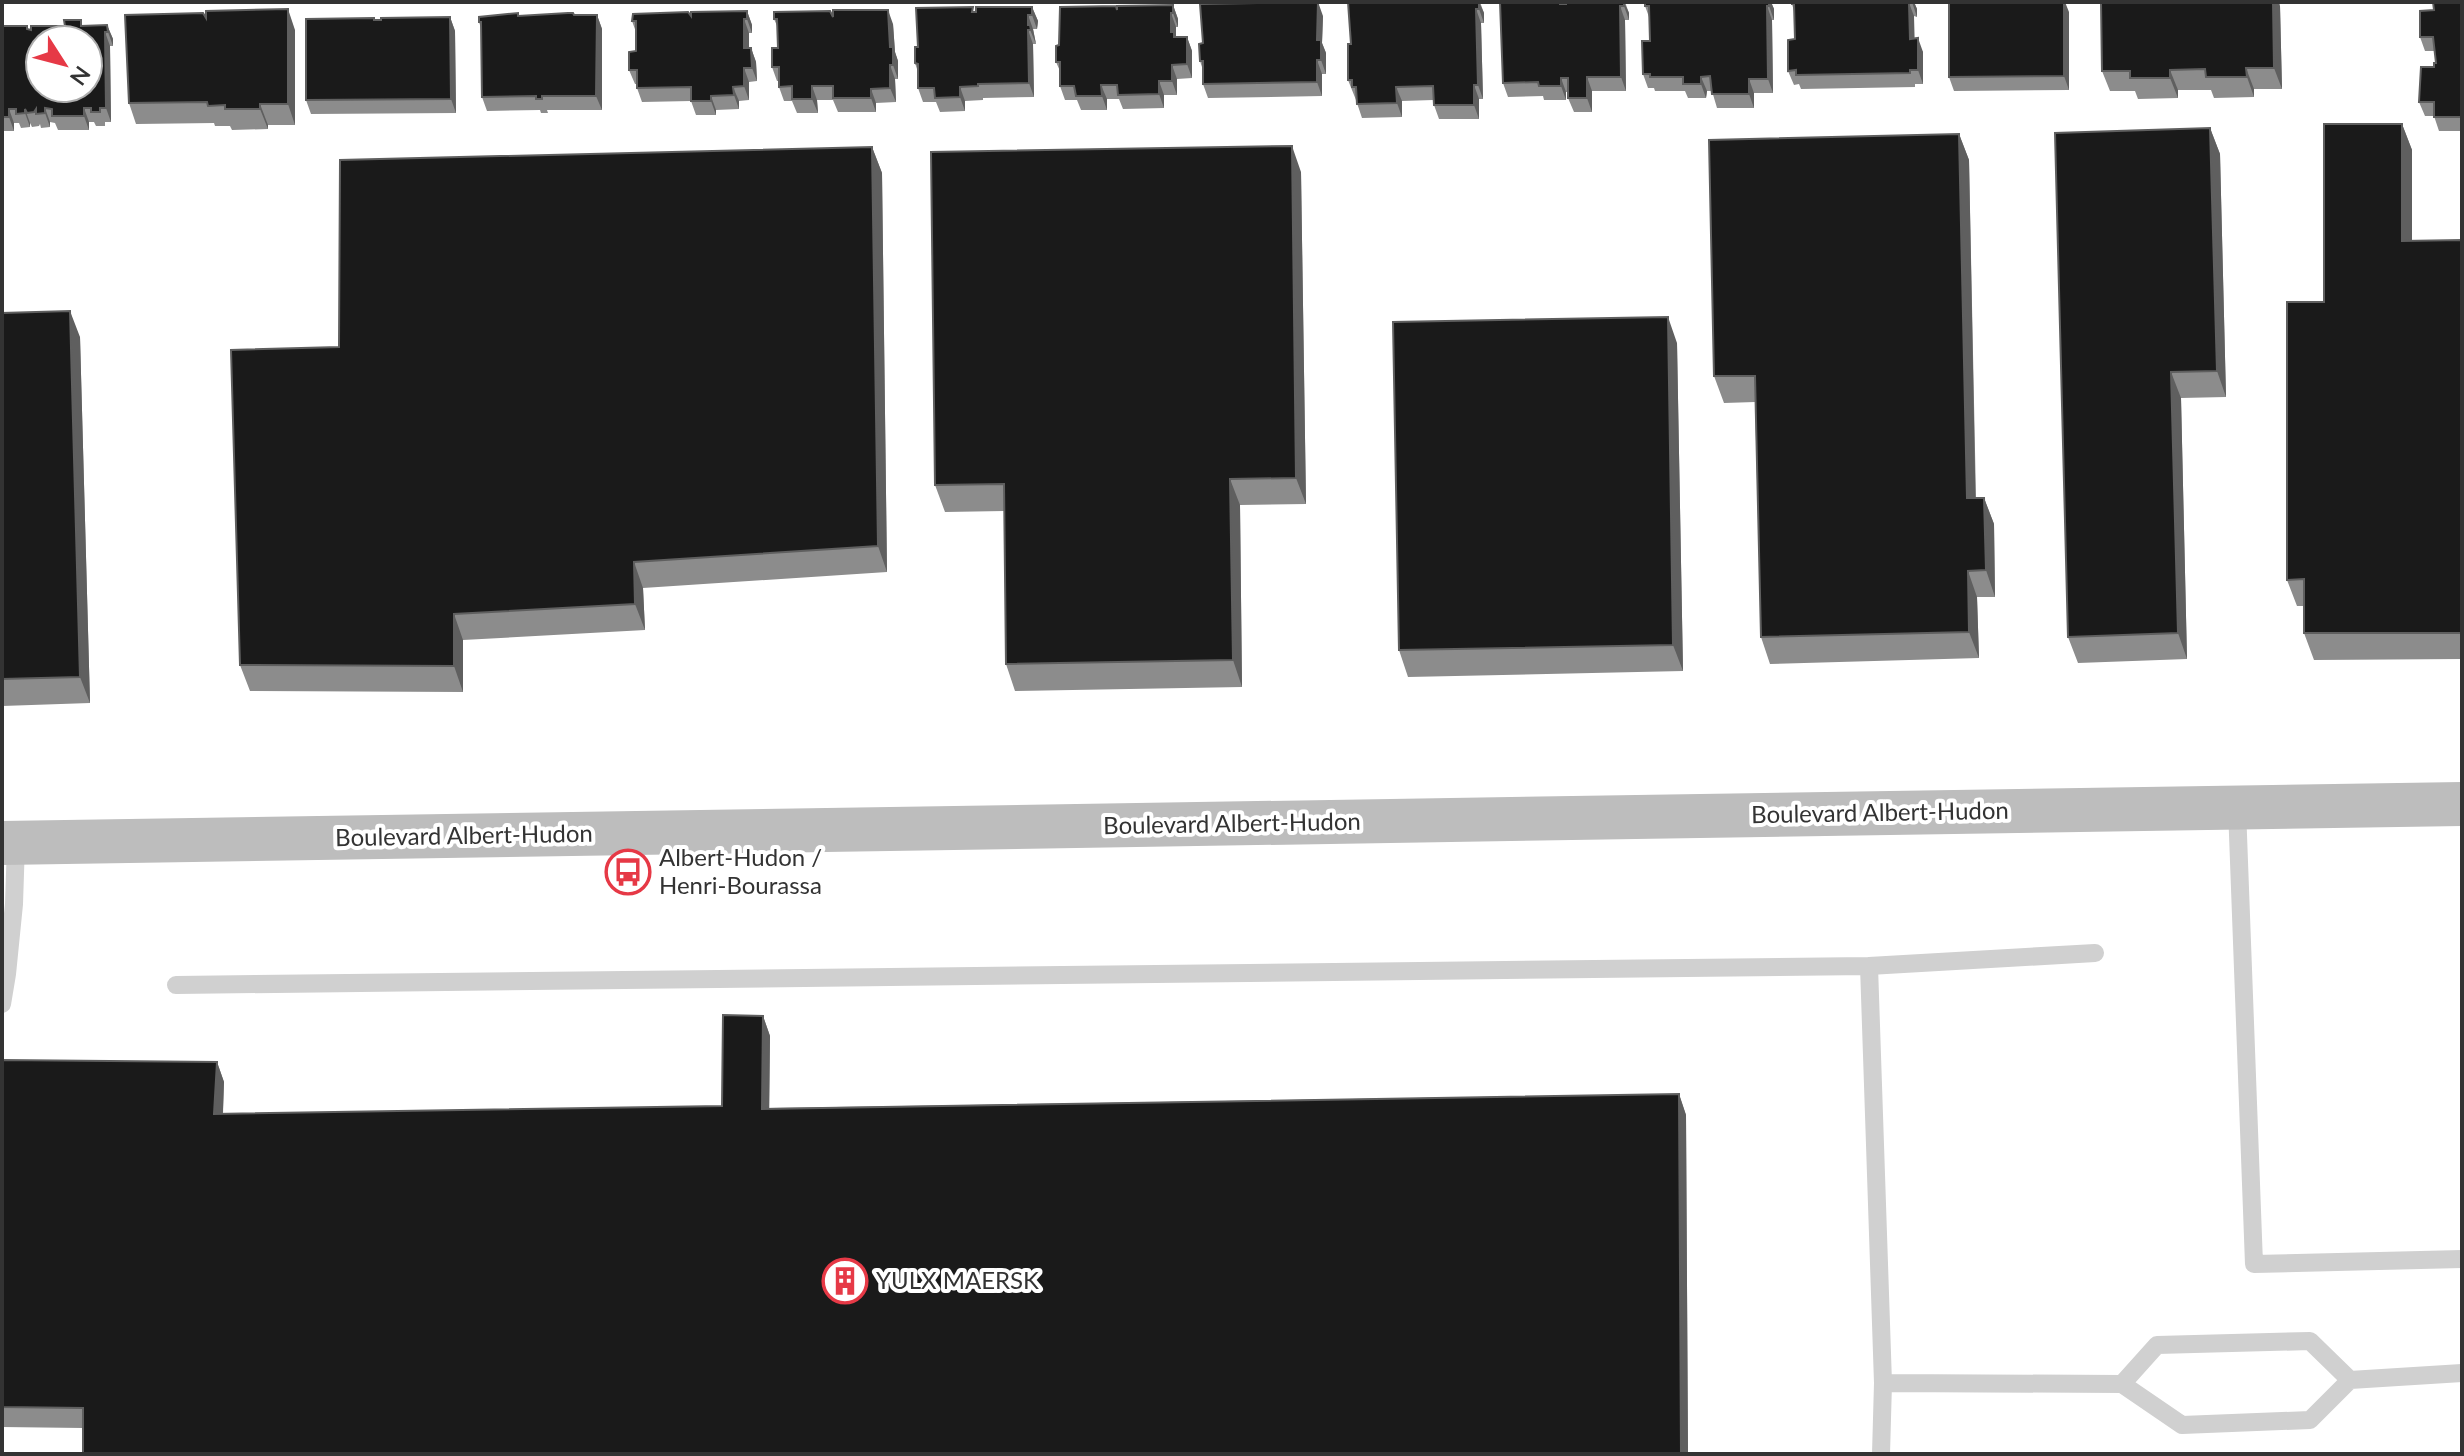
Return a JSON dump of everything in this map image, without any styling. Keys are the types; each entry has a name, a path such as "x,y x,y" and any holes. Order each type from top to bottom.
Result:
{"street":[{"name":"Boulevard Albert-Hudon","path":"9,843 2462,804"}],"lane":[{"path":"2237,808 2254,1264 2462,1259"},
{"path":"2,1004 14,904 9,843"},
{"path":"176,985 1869,966 2095,953"},
{"path":"1869,966 1883,1383 1881,1454"},
{"path":"2122,1384 2157,1345 2310,1341 2350,1380"},
{"path":"1883,1383 2122,1384 2182,1425 2310,1420 2350,1380 2462,1373"}],"building":[{"path":"1318,2 1317,40 1321,40 1321,60 1317,60 1317,82 1203,84 1199,44 1203,43 1200,4"},
{"path":"1348,2 1479,2 1479,9 1476,9 1478,85 1474,85 1474,105 1434,105 1433,86 1396,87 1397,103 1357,104 1356,87 1352,87 1352,80 1348,80 1348,44 1351,44"},
{"path":"1500,2 1624,2 1624,6 1620,6 1621,77 1587,77 1587,98 1568,98 1568,78 1561,78 1561,86 1539,86 1538,82 1503,83"},
{"path":"1645,2 1769,2 1768,79 1749,79 1749,94 1712,94 1710,76 1701,77 1701,84 1683,84 1683,77 1650,77 1650,74 1643,74 1642,41 1650,41 1649,6 1645,6"},
{"path":"1792,2 1912,2 1909,3 1910,39 1918,38 1918,70 1910,70 1910,73 1796,75 1796,70 1788,71 1788,40 1795,39"},
{"path":"1949,2 2064,2 2064,76 1949,77"},
{"path":"2101,2 2273,2 2274,68 2246,68 2247,77 2206,77 2205,69 2170,70 2170,78 2130,78 2130,71 2102,71"},
{"path":"2433,2 2462,2 2462,117 2434,117 2434,102 2419,102 2421,67 2434,67 2436,63 2433,37 2420,37 2420,11 2434,10"},
{"path":"1173,5 1171,32 1174,32 1174,37 1187,37 1187,64 1172,65 1172,81 1159,81 1159,94 1118,95 1117,85 1101,85 1102,96 1076,96 1074,86 1060,86 1056,46 1059,45 1060,7 1116,6 1117,10 1117,6"},
{"path":"973,7 972,12 976,12 976,7 1032,7 1032,15 1028,15 1031,30 1028,30 1029,83 978,84 960,87 960,97 935,98 934,88 918,88 916,8"},
{"path":"288,9 288,104 260,104 260,109 225,109 225,105 208,106 207,102 129,103 125,15 203,13 206,18 206,11"},
{"path":"833,10 888,10 890,47 893,47 890,88 871,89 871,98 833,98 833,86 812,86 812,99 792,99 792,86 779,87 779,67 772,67 772,48 778,48 774,12 830,11 833,17"},
{"path":"747,11 744,48 751,48 752,68 744,68 744,86 733,87 734,95 711,96 711,101 691,101 691,87 637,88 637,70 629,70 629,52 636,51 636,21 632,21 633,14 688,12 691,16 691,12"},
{"path":"518,13 518,16 597,15 596,96 542,96 542,99 536,99 536,96 482,97 479,17"},
{"path":"450,17 451,99 306,100 306,19"},
{"path":"64,20 81,20 81,24 65,24"},
{"path":"104,25 107,25 106,108 91,112 91,108 84,108 84,116 52,116 52,109 45,108 45,113 36,114 36,109 27,113 25,109 25,113 16,114 16,109 9,109 9,117 2,117 2,26 24,26 24,104 104,104"},
{"path":"2324,124 2402,124 2402,241 2462,240 2462,633 2304,633 2304,579 2287,580 2287,302 2324,302"},
{"path":"2210,128 2217,371 2171,372 2178,633 2068,637 2055,133"},
{"path":"1959,134 1967,498 1984,498 1986,570 1968,571 1969,632 1761,637 1755,376 1714,376 1709,140"},
{"path":"1292,146 1296,478 1230,479 1233,660 1006,664 1004,484 935,485 931,152"},
{"path":"872,147 878,546 634,562 635,604 454,614 454,666 240,665 231,350 339,347 340,160"},
{"path":"70,311 80,677 2,679 2,313"},
{"path":"1668,317 1673,645 1399,650 1393,322"},
{"name":"YULX MAERSK","path":"723,1015 763,1016 762,1109 1679,1094 1681,1454 83,1454 83,1408 2,1407 2,1060 217,1062 214,1114 722,1106"}],"place":[{"name":"Albert-Hudon / Henri-Bourassa","path":"628,872"},
{"name":"YULX MAERSK","path":"845,1281"}]}
